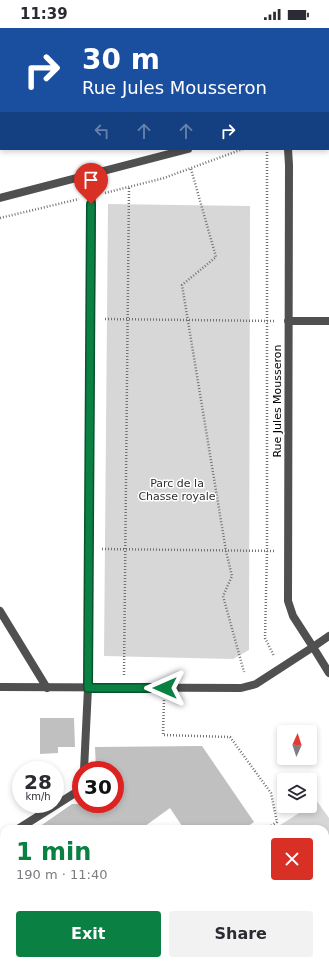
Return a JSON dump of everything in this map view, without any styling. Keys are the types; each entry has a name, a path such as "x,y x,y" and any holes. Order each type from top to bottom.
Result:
{"street":[{"path":"0,198 184,150"},
{"name":"Rue Jules Mousseron","path":"288,150 287,592 290,608 329,673"},
{"path":"84,761 88,688 92,175"},
{"path":"288,321 329,321"},
{"path":"0,611 47,688"},
{"path":"0,687 233,689 248,687 329,636"},
{"path":"24,825 72,795"}],"path":[{"path":"0,218 129,187 191,169 240,150"},
{"path":"267,150 267,551 265,638 280,668"},
{"path":"191,169 216,257 182,285 226,551 232,576 223,596 248,687"},
{"path":"124,688 129,187"},
{"path":"91,319 288,321"},
{"path":"89,548 287,552"},
{"path":"165,688 163,735 230,737 271,793 277,822 272,825"}],"green space":[{"name":"Parc de la Chasse royale","path":"108,204 250,206 249,650 233,659 104,656"},
{"path":"317,801 329,818 329,825 280,825 299,813 317,813"}],"building":[{"path":"40,718 74,718 75,747 58,747 58,753 40,754"},
{"path":"202,746 254,822 250,825 181,825 170,808 147,825 42,825 59,813 64,813 64,810 72,804 72,813 124,813 124,761 96,761 95,747"}],"route":[{"path":"91,204 88,688 165,688"}]}
